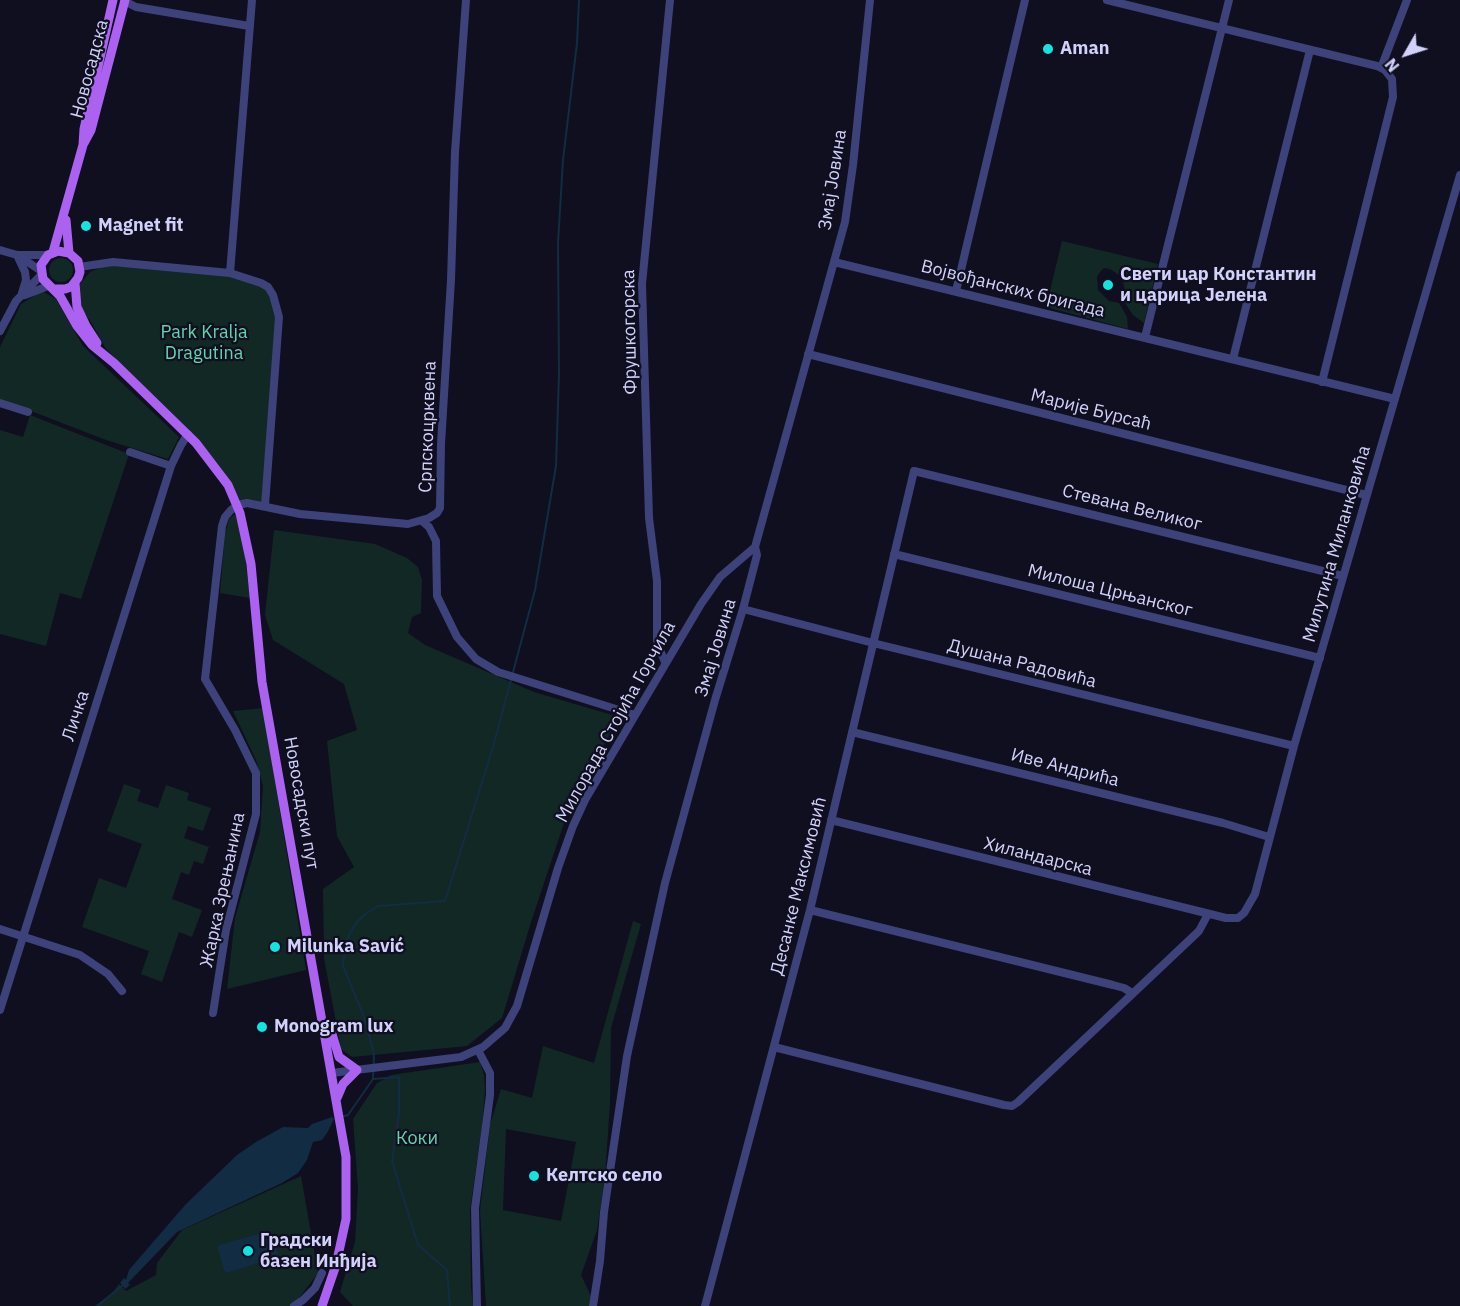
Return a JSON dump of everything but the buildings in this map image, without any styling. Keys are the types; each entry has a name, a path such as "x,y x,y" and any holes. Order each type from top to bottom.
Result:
{"main road":[{"name":"Новосадска","path":"50,254 66,210 83,146 84,129 113,0"},
{"name":"Новосадска","path":"83,146 91,130 124,0"},
{"name":"Новосадска","path":"66,210 69,253"},
{"path":"41,273 41,265 50,254 58,251 74,256 80,267"},
{"name":"Новосадски пут","path":"80,267 75,283 75,302 80,316 103,353"},
{"name":"Новосадски пут","path":"41,273 65,304 83,335 188,435 222,476 238,505 251,564 262,682 346,1157 346,1219 336,1265 322,1306"},
{"path":"51,287 65,289 75,283"},
{"path":"323,1022 332,1034 339,1058 362,1070 343,1084 337,1098"}],"street":[{"path":"124,0 136,7 249,26"},
{"path":"230,273 252,0"},
{"name":"Српскоцрквена","path":"422,521 437,513 440,508 455,152 466,0"},
{"name":"Фрушкогорска","path":"665,662 657,643 657,581 650,518 642,284 670,0"},
{"name":"Змај Јовина","path":"593,1306 604,1212 641,986 665,883 755,566 757,555 755,547 848,205 870,0"},
{"path":"956,291 1025,0"},
{"path":"1107,0 1379,67 1392,79 1393,97 1322,382"},
{"path":"1145,337 1229,0"},
{"path":"1379,67 1407,0"},
{"path":"1233,359 1310,50"},
{"name":"Милутина Миланковића","path":"1238,918 1249,908 1255,894 1294,746 1460,175"},
{"path":"0,250 17,255 50,254"},
{"path":"1,328 21,297 41,273 17,255"},
{"path":"17,255 25,272 21,297"},
{"path":"80,267 113,262 230,273 268,287 273,295 279,316 265,505"},
{"name":"Војвођанских бригада","path":"834,262 1395,399"},
{"path":"21,297 51,287"},
{"name":"Марије Бурсаћ","path":"808,354 1366,495"},
{"path":"0,403 28,412"},
{"name":"Личка","path":"0,1010 171,466 188,435"},
{"path":"130,452 171,466"},
{"name":"Десанке Максимовић","path":"705,1306 810,910 914,471"},
{"name":"Стевана Великог","path":"914,471 1343,576"},
{"path":"238,505 249,503 300,514 359,520 408,524 422,521 429,527 436,541 437,596 444,614 457,637 476,658 498,672 635,715"},
{"name":"Жарка Зрењанина","path":"213,1013 226,930 256,814 256,773 235,730 205,679 222,526 228,513 238,505"},
{"name":"Милорада Стојића Горчила","path":"332,1073 450,1060 478,1050 499,1035 515,1012 558,868 585,800 665,662 714,585 727,570 755,547"},
{"name":"Милоша Црњанског","path":"894,554 1320,658"},
{"name":"Душана Радовића","path":"743,609 873,644 1294,746"},
{"name":"Иве Андрића","path":"852,732 1223,823 1269,837"},
{"name":"Хиландарска","path":"831,820 1208,914 1238,918"},
{"path":"810,910 1113,985 1131,993"},
{"path":"774,1047 1004,1106 1012,1106 1199,931 1208,914"},
{"path":"0,929 80,955 108,974 122,991"},
{"path":"477,1306 475,1208 490,1095 489,1073 478,1050"},
{"path":"294,1306 315,1288 322,1273"}],"green space":[{"path":"1062,241 1158,264 1144,323 1133,315 1123,300 1125,291 1122,277 1104,268 1097,277 1098,290 1109,301 1119,303 1127,317 1128,329 1046,307"},
{"path":"61,258 70,261 73,270 70,279 61,282 52,279 49,270 52,261"},
{"name":"Park Kralja Dragutina","path":"113,262 230,273 268,287 279,317 265,505 238,505 220,467 191,433 106,349 83,312 79,291 80,284 90,272"},
{"path":"42,291 56,299 83,346 179,437 168,459 106,440 0,399 0,347 21,304"},
{"path":"30,415 129,454 81,599 60,593 46,646 0,634 0,430 23,437"},
{"path":"236,513 244,548 250,598 220,593 225,534 229,519"},
{"path":"274,530 375,544 407,558 418,567 422,580 421,613 412,617 408,633 425,645 534,692 619,717 568,811 502,1018 467,1046 352,1057 341,1049 324,958 323,889 354,867 337,836 327,741 357,730 344,684 273,640 265,615"},
{"path":"263,708 306,970 227,989 235,918 260,832 263,786 256,760 233,711"},
{"path":"124,784 141,790 137,801 158,808 166,785 189,793 187,800 211,808 203,831 188,826 184,838 209,847 203,864 194,861 189,875 181,872 172,899 202,910 192,937 179,932 162,982 141,974 149,951 82,927 99,878 126,888 142,844 107,831"},
{"path":"633,921 641,924 611,1028 610,1103 605,1176 597,1230 581,1275 591,1296 590,1306 486,1306 480,1210 490,1125 501,1089 532,1098 543,1046 594,1063","holes":["506,1129 576,1142 561,1221 503,1210"]},
{"name":"Коки","path":"480,1062 485,1090 470,1210 473,1306 353,1306 340,1292 355,1242 358,1189 353,1119 377,1083 391,1075"},
{"path":"301,1176 318,1273 293,1306 95,1306 110,1296 119,1284 126,1291 156,1275 157,1263 182,1230"}],"water":[{"path":"332,1117 334,1119 327,1133 322,1140 313,1142 307,1160 298,1173 282,1183 177,1232 128,1283 130,1285 125,1289 120,1283 124,1278 126,1280 129,1270 186,1204 237,1155 283,1127 308,1128 312,1124"},
{"name":"Градски базен Инђија","path":"271,1230 279,1257 225,1273 217,1246"}],"waterway":[{"path":"340,1117 348,1115 373,1079 374,1053 363,1014 343,966 349,935 356,923 378,906 445,901 493,747 535,590 556,466 559,374 558,243 563,160 577,43 579,0"},
{"path":"373,1079 399,1077 399,1114 392,1161 418,1245 447,1270 450,1306"},
{"path":"97,1306 123,1285"}],"place":[{"name":"Aman","path":"1048,49"},
{"name":"Magnet fit","path":"86,226"},
{"name":"Свети цар Константин и царица Јелена","path":"1108,285"},
{"name":"Milunka Savić","path":"275,947"},
{"name":"Monogram lux","path":"262,1027"},
{"name":"Келтско село","path":"534,1176"},
{"name":"Градски базен Инђија","path":"248,1251"}]}
